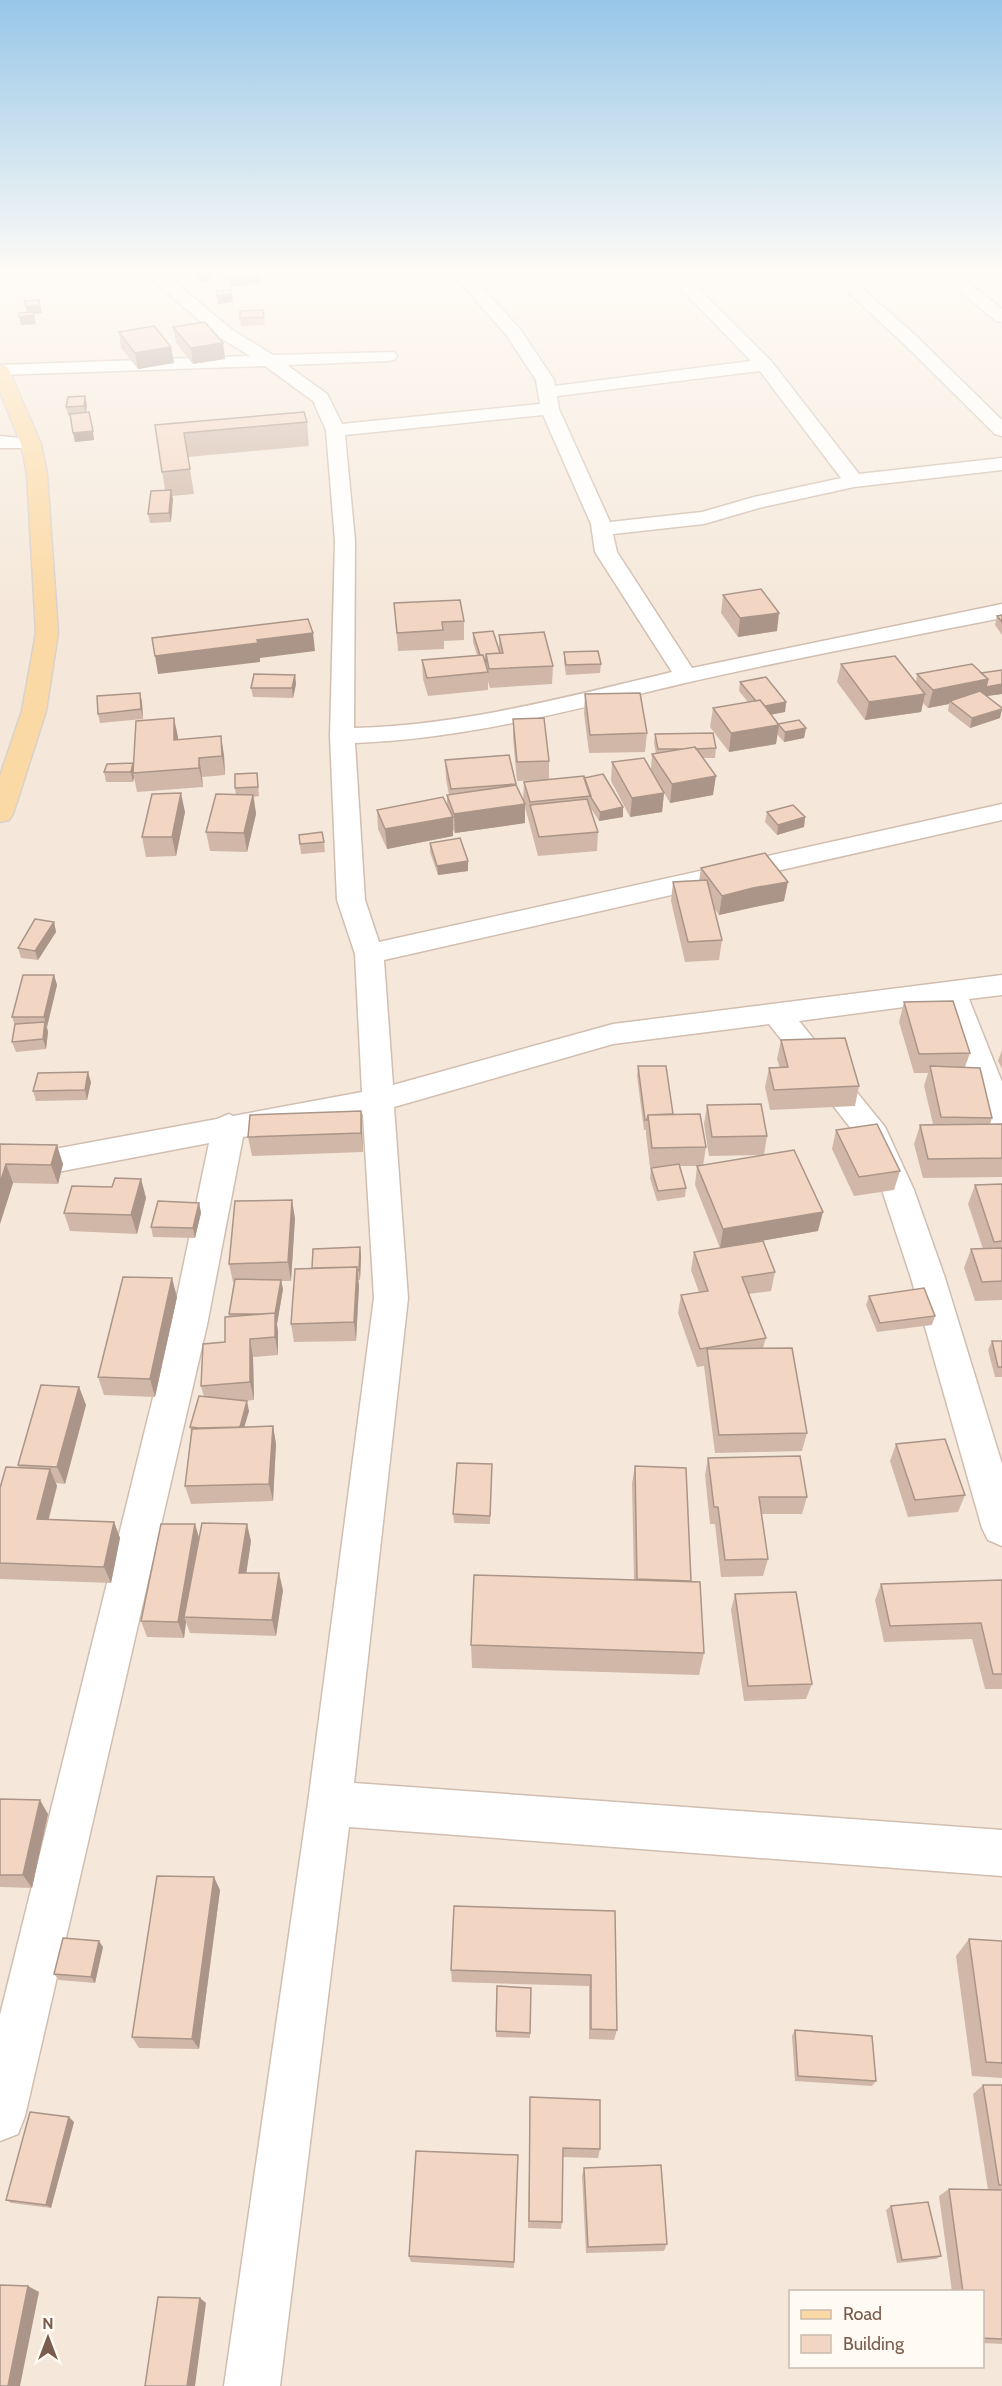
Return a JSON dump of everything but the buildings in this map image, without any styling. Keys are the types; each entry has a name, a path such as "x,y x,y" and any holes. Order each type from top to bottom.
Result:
{"main road":[{"path":"0,814 34,711 47,633 37,474 31,444 5,381"}],"street":[{"path":"252,2386 330,1803 391,1298 369,954 351,900 342,736 345,542 335,430 321,398 298,381"},
{"path":"545,381 548,401 602,529 606,552 686,676"},
{"path":"335,430 548,401 666,381"},
{"path":"778,381 854,481"},
{"path":"952,381 1002,430"},
{"path":"0,442 31,444"},
{"path":"602,529 704,518 754,503 854,481 1002,464"},
{"path":"342,736 388,736 542,711 686,676 1002,610"},
{"path":"369,954 1002,812"},
{"path":"0,1170 380,1100 613,1034 1002,985"},
{"path":"951,990 1002,1122"},
{"path":"777,1014 874,1135 886,1162 928,1278 1002,1528"},
{"path":"0,2116 186,1337 229,1126"},
{"path":"330,1803 1002,1853"}],"shaded area":[{"path":"0,381 1002,381 1002,2386 0,2386"}]}
